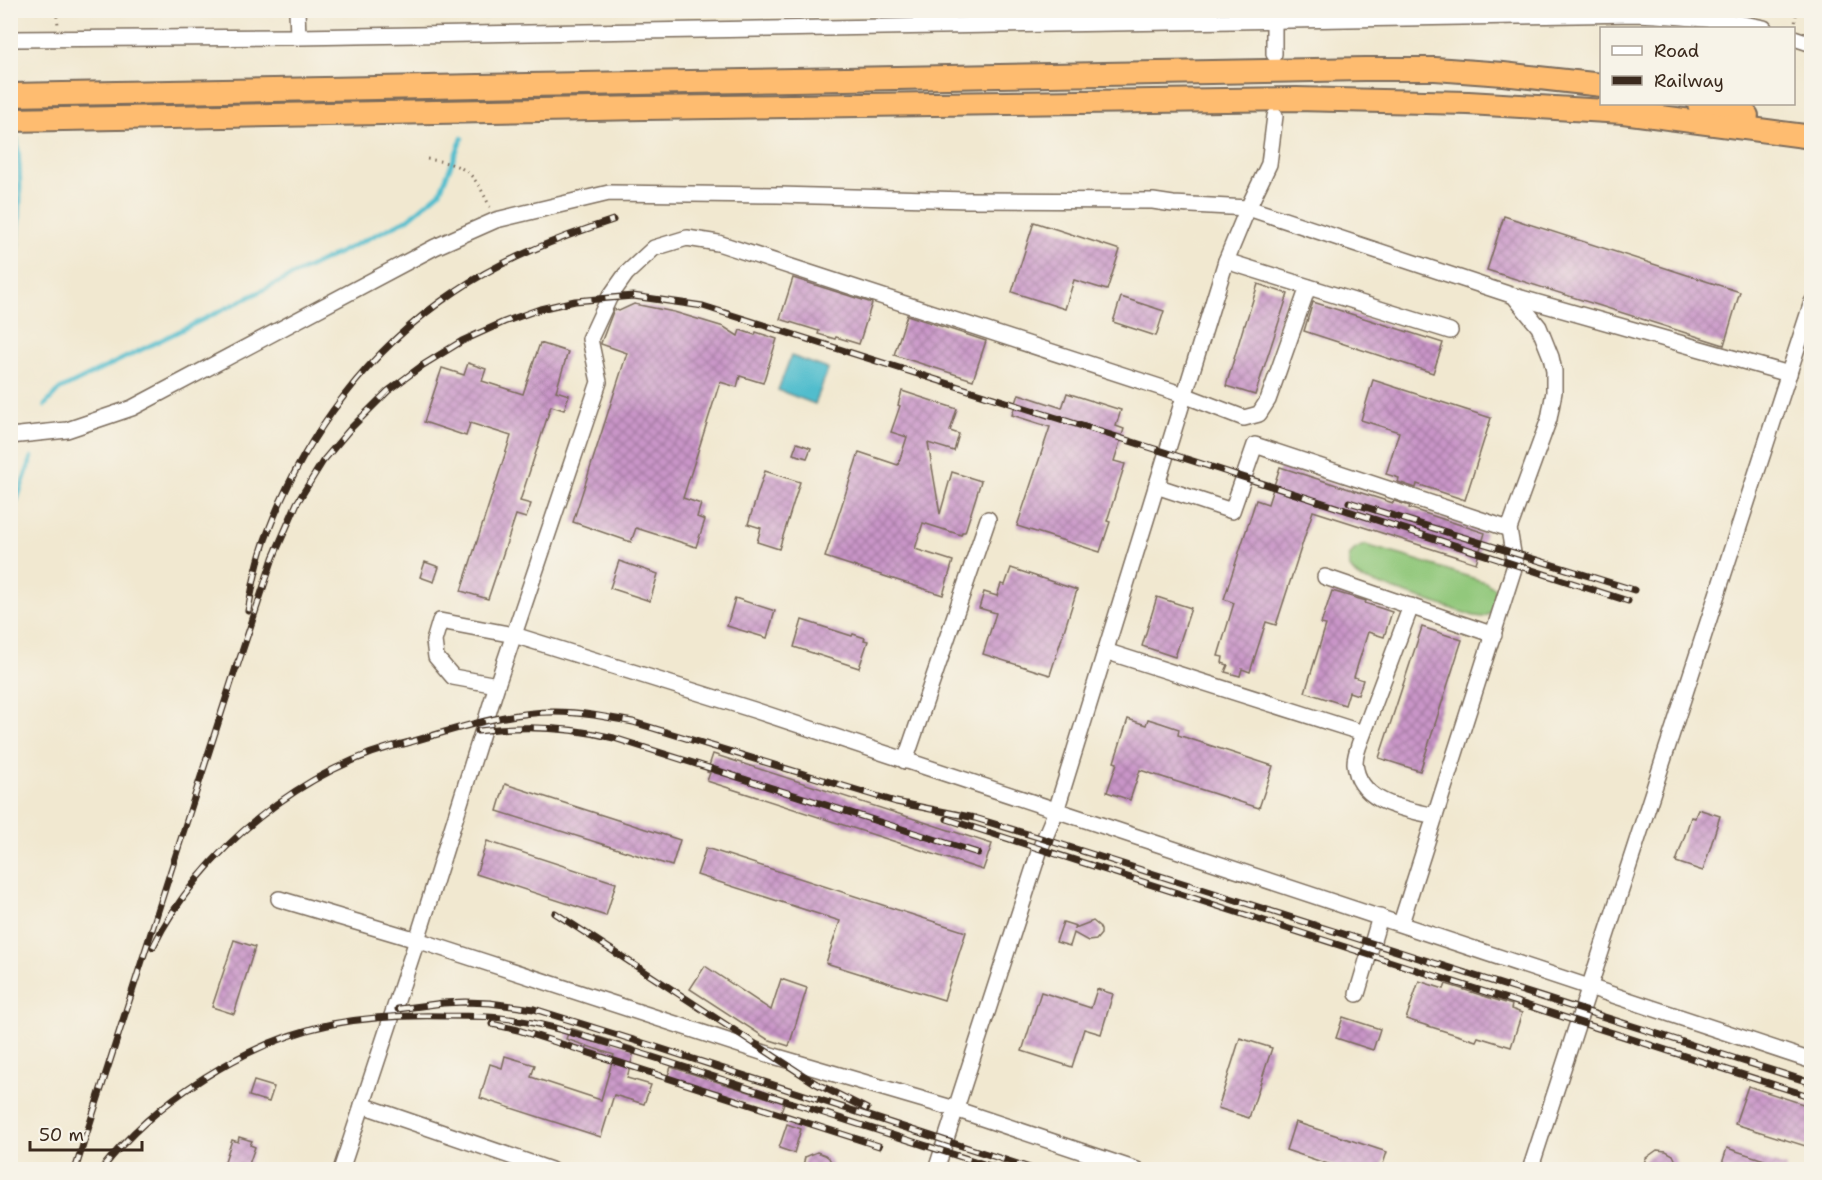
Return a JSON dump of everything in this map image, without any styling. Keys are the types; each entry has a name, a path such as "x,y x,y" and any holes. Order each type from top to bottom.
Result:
{"highway":[{"path":"10,95 1364,69 1435,69 1480,72 1600,86"},
{"path":"10,120 1296,99 1468,103 1623,112 1812,136"},
{"path":"1703,105 1812,136"}],"street":[{"path":"297,10 298,37"},
{"path":"10,39 298,37 1274,15 1636,14 1697,17 1759,27"},
{"path":"1274,15 1274,54"},
{"path":"1795,38 1812,44"},
{"path":"936,1170 1040,849 1056,811 1226,261 1269,164 1275,116"},
{"path":"10,436 67,430 132,408 435,247 496,220 609,193 1153,201 1248,208 1514,296 1789,374"},
{"path":"341,1170 497,686 599,382 590,339 609,298 626,274 654,248 687,238 718,243 1184,395 1244,418 1259,414 1268,400 1308,287"},
{"path":"1226,261 1450,331"},
{"path":"1401,923 1515,565 1509,529 1549,419 1554,392 1551,357 1539,327 1514,296"},
{"path":"1530,1170 1812,302"},
{"path":"1156,486 1232,511 1255,445 1509,529"},
{"path":"905,761 988,519"},
{"path":"1325,577 1494,635"},
{"path":"1411,606 1363,733 1355,761 1358,778 1368,791 1383,802 1436,816"},
{"path":"497,686 453,677 436,657 434,641 440,621 514,635 754,710 1812,1061"},
{"path":"1105,651 1363,733"},
{"path":"279,899 417,940 774,1056 956,1109 1137,1170"},
{"path":"1357,994 1380,917"},
{"path":"362,1105 551,1170"}],"path":[{"path":"1792,10 1796,15"},
{"path":"427,159 452,163 469,173 481,188 496,220"}],"green space":[{"path":"1365,545 1485,582 1494,588 1498,598 1492,613 1483,617 1474,616 1362,579 1352,570 1349,560 1353,551"}],"water":[{"path":"791,356 828,369 815,404 778,390"}],"building":[{"path":"1504,216 1740,292 1724,345 1487,270"},
{"path":"1034,222 1120,250 1107,290 1074,280 1065,309 1012,292"},
{"path":"793,278 872,303 859,344 818,334 819,331 780,319"},
{"path":"1258,284 1288,294 1255,395 1226,386"},
{"path":"1121,297 1164,311 1156,336 1113,322"},
{"path":"1313,302 1443,343 1433,373 1304,331"},
{"path":"634,304 674,312 724,327 738,336 740,330 755,335 756,332 777,339 763,383 740,376 737,387 720,382 683,498 701,504 697,517 705,520 696,547 636,528 631,542 573,522 627,353 601,343 614,309 619,311"},
{"path":"907,315 986,341 973,380 894,355"},
{"path":"540,343 568,352 556,391 569,395 564,410 551,406 520,501 531,504 526,518 516,515 488,599 461,591 511,436 470,423 466,436 424,422 442,368 464,375 468,363 486,369 482,381 523,394"},
{"path":"1373,380 1491,418 1465,500 1417,484 1416,488 1398,482 1399,478 1386,474 1399,432 1361,420"},
{"path":"902,391 957,409 950,431 959,434 954,451 928,443 940,514 952,472 981,481 965,532 961,535 923,523 915,549 953,561 943,595 825,557 859,452 898,465 907,437 891,432 900,406 898,405"},
{"path":"1067,393 1121,410 1116,426 1124,429 1114,461 1125,464 1100,552 1017,526 1050,427 1012,415 1019,394 1062,408"},
{"path":"797,443 811,448 807,458 793,454"},
{"path":"1280,467 1393,503 1394,501 1410,506 1409,508 1485,533 1476,563 1313,511 1276,625 1266,622 1250,672 1242,669 1240,676 1225,672 1228,665 1222,663 1223,657 1218,656 1234,603 1224,599 1256,500 1268,504"},
{"path":"765,471 800,482 779,549 757,542 761,528 748,524"},
{"path":"619,561 658,574 650,601 610,588"},
{"path":"425,562 439,567 434,582 420,577"},
{"path":"1011,568 1077,590 1050,675 983,654 996,613 979,608 984,592 997,596 1001,584 1005,585"},
{"path":"1332,591 1392,612 1384,637 1368,632 1354,677 1363,680 1358,695 1349,692 1345,705 1305,692 1326,625 1321,624"},
{"path":"1157,597 1191,608 1175,657 1142,646"},
{"path":"735,598 775,611 767,638 727,626"},
{"path":"802,620 865,638 864,640 868,641 859,668 794,647"},
{"path":"1422,627 1462,640 1420,771 1379,758"},
{"path":"1128,719 1146,725 1148,719 1161,723 1179,729 1178,735 1273,766 1259,808 1140,770 1130,800 1107,792"},
{"path":"713,754 992,844 983,870 707,781 710,773 707,772"},
{"path":"505,784 680,840 672,866 497,811"},
{"path":"1698,809 1720,816 1703,871 1676,862 1691,817 1695,818"},
{"path":"487,841 616,883 606,916 476,874"},
{"path":"706,848 966,932 944,1000 826,963 840,921 697,875"},
{"path":"1093,921 1101,930 1096,940 1088,941 1074,933 1070,946 1056,942 1063,922 1076,926 1075,928"},
{"path":"234,940 255,947 234,1014 212,1007"},
{"path":"705,966 771,1010 781,979 807,988 789,1046 767,1039 690,989"},
{"path":"1419,981 1444,989 1446,984 1512,1005 1511,1009 1522,1013 1511,1047 1478,1037 1476,1041 1406,1019"},
{"path":"1097,989 1113,994 1101,1034 1084,1029 1072,1067 1022,1051 1041,992 1091,1008"},
{"path":"1343,1017 1380,1029 1373,1050 1336,1038"},
{"path":"570,1028 635,1048 627,1078 651,1085 644,1104 614,1095 601,1137 480,1098 490,1064 502,1068 505,1056 535,1065 531,1077 601,1100 614,1055 566,1039"},
{"path":"1240,1038 1272,1048 1249,1118 1218,1108"},
{"path":"671,1067 784,1103 780,1114 667,1078"},
{"path":"254,1081 274,1087 269,1102 249,1096"},
{"path":"1748,1086 1812,1107 1812,1148 1735,1124"},
{"path":"1295,1122 1387,1152 1381,1170 1346,1170 1286,1150"},
{"path":"787,1124 801,1129 794,1153 779,1148"},
{"path":"239,1137 252,1141 250,1145 255,1147 247,1170 222,1170 232,1140 238,1142"},
{"path":"1727,1148 1786,1167 1786,1170 1720,1170"},
{"path":"1657,1150 1673,1155 1680,1170 1641,1170 1646,1158"},
{"path":"817,1152 829,1158 835,1170 802,1170 805,1157"}],"waterway":[{"path":"486,17 488,10"},
{"path":"10,69 11,74"},
{"path":"45,405 59,390 408,219 440,192 462,138"},
{"path":"10,282 17,247 20,211 17,139"},
{"path":"10,507 15,505 32,457"}],"railway":[{"path":"248,611 261,551 283,496 300,462 321,429 368,367 395,339 425,314 474,280 532,250 613,220"},
{"path":"237,667 273,558 297,503 323,461 351,428 388,391 423,365 462,341 504,322 540,309 575,301 633,296 703,306 1628,601"},
{"path":"1349,502 1634,590"},
{"path":"75,1170 238,661"},
{"path":"404,744 497,718 535,713 574,713 633,722 896,802 975,818 1044,839 1812,1083"},
{"path":"478,731 547,728 580,731 614,738 978,853"},
{"path":"153,947 173,912 198,878 227,846 260,817 295,791 332,770 371,753 410,742"},
{"path":"947,819 1812,1097"},
{"path":"555,913 815,1083 867,1109"},
{"path":"398,1009 465,1002 534,1009 1036,1170"},
{"path":"101,1170 148,1120 175,1098 236,1059 300,1032 332,1024 402,1016 502,1018 560,1029 1002,1170"},
{"path":"492,1024 518,1030 879,1146"}]}
